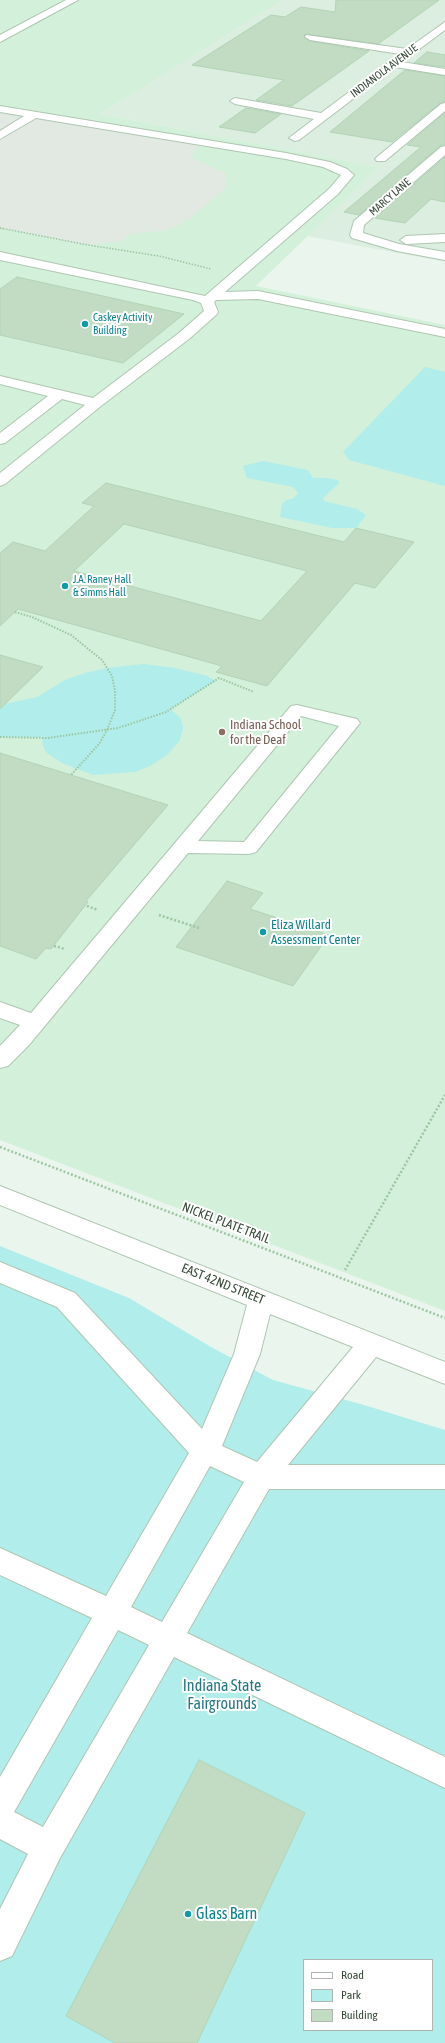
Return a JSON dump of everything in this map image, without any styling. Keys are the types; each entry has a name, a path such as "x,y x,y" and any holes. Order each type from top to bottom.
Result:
{"street":[{"path":"0,39 73,0"},
{"name":"INDIANOLA AVENUE","path":"295,138 445,24"},
{"path":"310,37 408,52"},
{"path":"393,64 445,72"},
{"path":"235,101 323,117"},
{"path":"381,159 445,106"},
{"path":"0,109 286,156 326,164 343,171 348,175 334,191 210,299"},
{"path":"0,136 33,114"},
{"name":"MARCY LANE","path":"445,149 358,224 356,235 376,241 445,256"},
{"name":"MARCY LANE","path":"376,241 445,238"},
{"path":"0,256 197,297 210,299 258,295 445,334"},
{"path":"0,481 96,403 204,319 211,312 210,299"},
{"path":"0,380 96,403"},
{"path":"0,440 59,394"},
{"path":"0,1060 35,1022 297,710 351,723 249,848 182,847"},
{"path":"0,1010 35,1022"},
{"name":"EAST 42ND STREET","path":"0,1195 445,1373"},
{"path":"0,1272 66,1300 204,1450 261,1477 445,1477"},
{"path":"0,1807 212,1438 247,1354 261,1300"},
{"path":"0,1944 49,1847 261,1477 371,1344"},
{"path":"0,1560 111,1614 168,1639 445,1773"},
{"path":"0,1822 49,1847"}],"path":[{"path":"0,228 88,245 159,256 237,275"},
{"path":"14,612 32,617 71,635 102,660 112,676 115,691 115,710 107,730 99,744 71,775"},
{"path":"0,737 48,738 107,730 166,712 219,678 254,692"},
{"path":"133,906 199,928"},
{"path":"345,1270 445,1095"},
{"name":"NICKEL PLATE TRAIL","path":"0,1147 445,1318"}],"shaded area":[{"name":"Indiana School for the Deaf","path":"0,0 281,0 100,114 379,167 256,286 445,325 445,1311 0,1140"},
{"path":"278,0 445,0 445,262 307,236 379,167 100,114"},
{"path":"0,109 205,142 193,151 192,158 226,173 226,188 189,219 169,230 131,234 121,241 88,245 0,228"}],"green space":[{"path":"425,367 445,372 445,486 349,460 343,452"},
{"path":"263,461 308,470 313,478 338,480 339,483 323,498 324,501 357,509 366,515 356,528 332,528 280,517 282,504 286,500 293,499 298,493 293,487 247,478 243,466"},
{"path":"143,664 175,668 207,676 216,681 171,709 181,719 183,728 180,740 167,755 150,766 135,772 93,775 62,763 47,753 43,746 42,738 0,737 0,705 37,697 65,680 85,673 107,668"},
{"name":"Indiana State Fairgrounds","path":"0,1246 129,1298 211,1347 273,1380 364,1405 445,1430 445,2043 0,2043"}],"building":[{"path":"336,0 439,0 378,44 305,34 304,37 310,41 369,51 292,106 256,100 284,80 192,65 271,15 285,17 301,7 335,12"},
{"path":"427,52 445,55 445,67 414,63"},
{"path":"405,70 445,76 445,102 440,103 392,142 330,132"},
{"path":"246,108 281,114 255,133 219,127"},
{"path":"445,113 445,145 440,146 359,215 344,212 421,147 407,145"},
{"path":"445,157 445,202 431,199 405,223 375,218"},
{"name":"Caskey Activity Building","path":"17,277 184,314 123,363 0,335 0,289"},
{"name":"J.A. Raney Hall & Simms Hall","path":"106,483 344,542 356,528 414,542 375,588 355,583 267,686 216,672 222,666 18,609 0,626 0,553 13,542 45,551 94,506 82,503","holes":["124,524 307,571 261,621 74,571"]},
{"path":"0,655 43,667 0,709"},
{"path":"0,753 168,805 86,901 88,902 51,949 46,948 36,959 0,946"},
{"name":"Eliza Willard Assessment Center","path":"227,881 263,893 250,909 329,935 293,986 176,947"},
{"name":"Glass Barn","path":"199,1760 305,1813 197,2043 115,2043 66,2016"}],"place":[{"name":"Caskey Activity Building","path":"85,324"},
{"name":"J.A. Raney Hall & Simms Hall","path":"65,586"},
{"name":"Indiana School for the Deaf","path":"222,732"},
{"name":"Eliza Willard Assessment Center","path":"263,932"},
{"name":"Glass Barn","path":"188,1914"}]}
